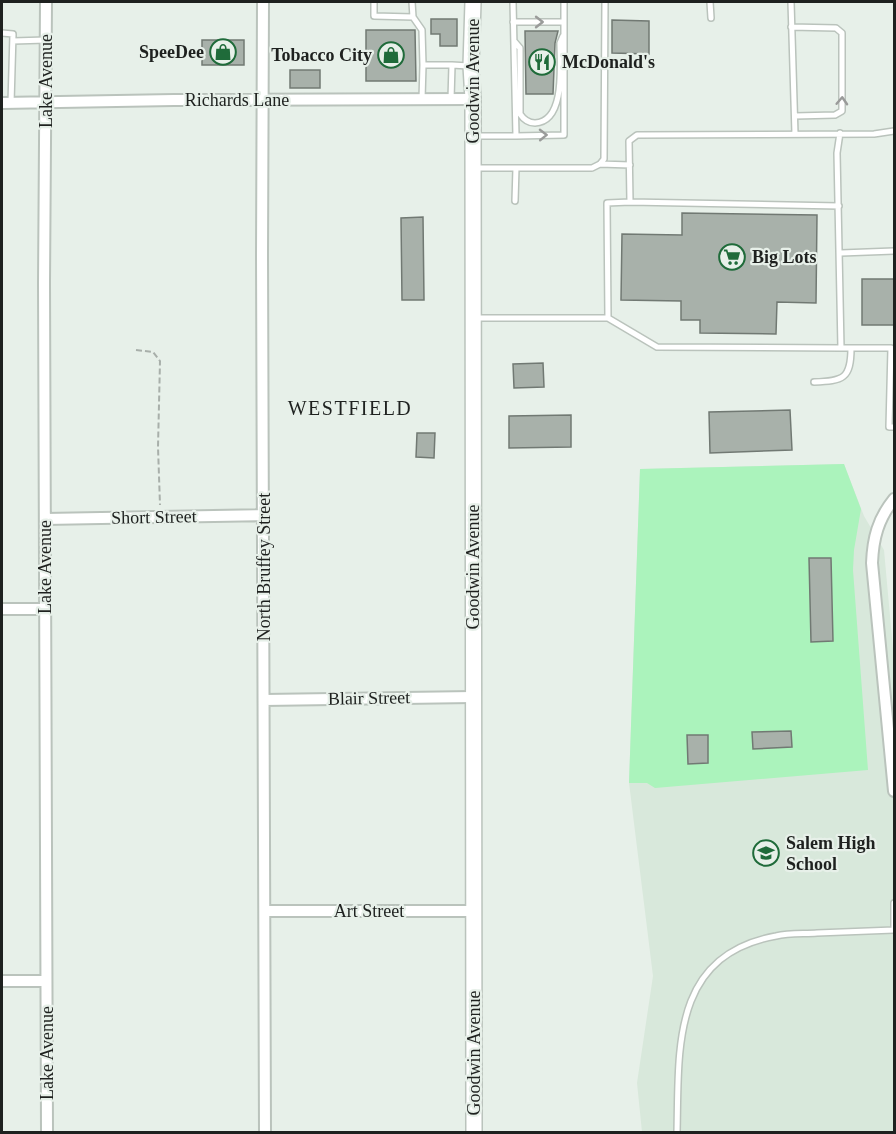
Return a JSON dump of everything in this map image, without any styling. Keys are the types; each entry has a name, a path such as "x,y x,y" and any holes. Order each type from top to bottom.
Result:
{"street":[{"name":"Lake Avenue","path":"46,2 47,1132"},
{"name":"North Bruffey Street","path":"263,2 265,1132"},
{"name":"Goodwin Avenue","path":"473,2 471,66 473,99 474,1132"},
{"name":"Richards Lane","path":"6,103 473,99"},
{"path":"894,499 876,529 872,563 894,791"},
{"name":"Short Street","path":"45,519 264,516"},
{"path":"2,609 46,609"},
{"name":"Blair Street","path":"264,700 473,697"},
{"name":"Art Street","path":"265,911 473,910"},
{"path":"2,981 46,981"}],"lane":[{"path":"374,2 374,16 413,17"},
{"path":"412,2 413,17 422,30 422,99"},
{"path":"513,2 516,136"},
{"path":"473,136 564,135 564,2"},
{"path":"472,168 592,168 600,164 604,159 605,133 606,2"},
{"path":"710,2 711,18"},
{"path":"791,2 795,134"},
{"path":"513,22 564,22"},
{"path":"791,27 836,28 842,33 842,111 835,115 795,116"},
{"path":"2,33 13,34 6,103"},
{"path":"514,41 520,48 520,114 530,123 538,123 546,120 560,94 560,44 564,33"},
{"path":"13,41 46,40"},
{"path":"423,65 471,66"},
{"path":"451,99 452,65"},
{"path":"630,202 629,141 637,135 874,134 894,131"},
{"path":"840,133 837,153 841,348"},
{"path":"600,164 630,165"},
{"path":"515,201 516,168"},
{"path":"608,318 607,203 839,206"},
{"path":"840,253 894,251"},
{"path":"473,318 608,318 657,347 891,348 890,427 894,427"},
{"path":"814,382 835,382 845,375 851,364 851,348"},
{"path":"677,1132 682,1031 692,996 711,968 739,947 756,940 779,935 894,930 894,903"}],"path":[{"path":"136,350 153,352 160,361 158,447 160,517"}],"shaded area":[{"name":"Salem High School","path":"844,464 864,516 884,550 894,660 894,1132 642,1132 637,1083 653,976 629,783 640,469"}],"green space":[{"path":"844,464 861,509 853,570 868,770 655,788 647,783 629,783 640,469"}],"building":[{"path":"431,19 457,19 457,46 440,46 440,34 431,34"},
{"path":"612,20 649,21 649,54 612,53"},
{"name":"Tobacco City","path":"366,30 415,30 416,81 366,81"},
{"name":"McDonald's","path":"525,31 558,31 555,43 553,94 526,94"},
{"name":"SpeeDee","path":"202,40 244,40 244,65 202,65"},
{"path":"290,70 320,70 320,88 290,88"},
{"path":"682,213 817,215 816,303 777,302 776,334 700,333 700,320 681,320 681,301 621,300 622,234 682,235"},
{"path":"423,217 424,300 402,300 401,218"},
{"path":"862,279 894,279 894,325 862,325"},
{"path":"543,363 544,387 514,388 513,364"},
{"path":"790,410 792,450 710,453 709,412"},
{"path":"571,415 571,447 509,448 509,416"},
{"path":"417,433 435,433 434,458 416,457"},
{"path":"809,558 831,558 833,641 811,642"},
{"path":"791,731 792,747 753,749 752,732"},
{"path":"687,735 708,735 708,763 688,764"}],"place":[{"name":"SpeeDee","path":"223,52"},
{"name":"Tobacco City","path":"391,55"},
{"name":"McDonald's","path":"542,62"},
{"name":"Big Lots","path":"732,257"},
{"name":"Salem High School","path":"766,853"}],"district":[{"name":"WESTFIELD","path":"350,408"}]}
